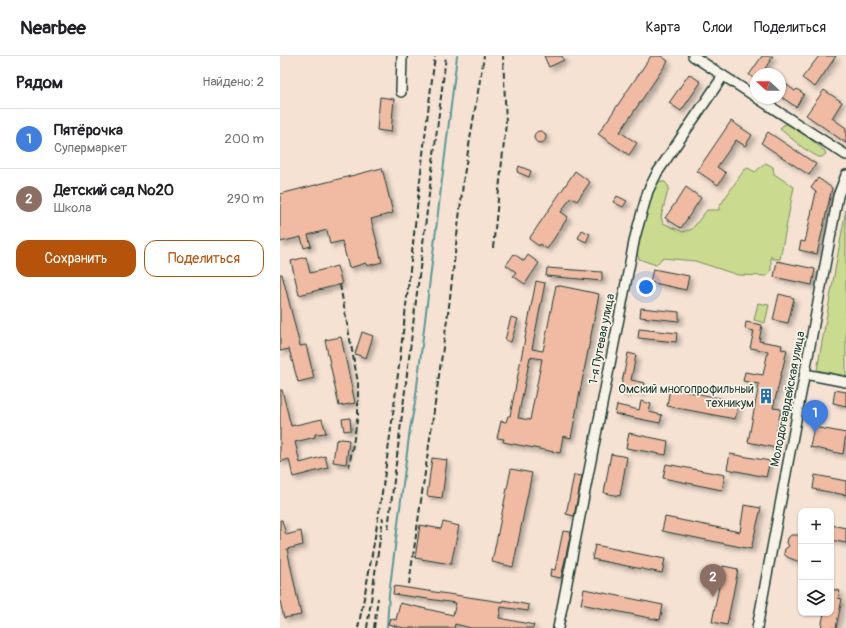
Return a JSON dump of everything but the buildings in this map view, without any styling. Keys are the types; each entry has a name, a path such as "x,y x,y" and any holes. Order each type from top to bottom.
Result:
{"street":[{"path":"401,92 402,56"},
{"path":"693,56 750,94"},
{"name":"1-я Путевая улица","path":"558,628 635,237 648,191 662,163 723,76"},
{"path":"765,104 846,155"},
{"name":"Молодогвардейская улица","path":"757,628 838,196 846,175"},
{"path":"805,374 846,382"}],"green space":[{"path":"787,124 795,127 824,150 826,154 822,157 818,157 803,148 780,129 783,125"},
{"path":"766,163 773,167 774,174 794,187 780,259 773,259 771,256 771,270 767,276 738,275 695,261 662,258 656,265 639,259 637,242 642,219 659,181 665,182 669,187 661,217 663,223 683,232 692,229 707,210 719,210 719,207 744,170 748,168 755,172"},
{"path":"846,209 846,376 817,370"},
{"path":"758,303 769,305 765,323 754,320"}],"waterway":[{"path":"387,628 389,594 410,429 415,403 457,56"}],"railway":[{"path":"358,628 383,486 393,414 435,56"},
{"path":"388,529 446,56"},
{"path":"409,584 449,306 464,175 484,56"},
{"path":"493,248 506,123 503,56"},
{"path":"340,285 358,383 358,415 349,467"},
{"path":"367,628 383,518"},
{"path":"374,628 378,598"}],"place":[{"name":"Омский многопрофильный техникум","path":"766,396"},
{"name":"Пятёрочка","path":"815,433"},
{"name":"Детский сад №20","path":"713,597"}]}
